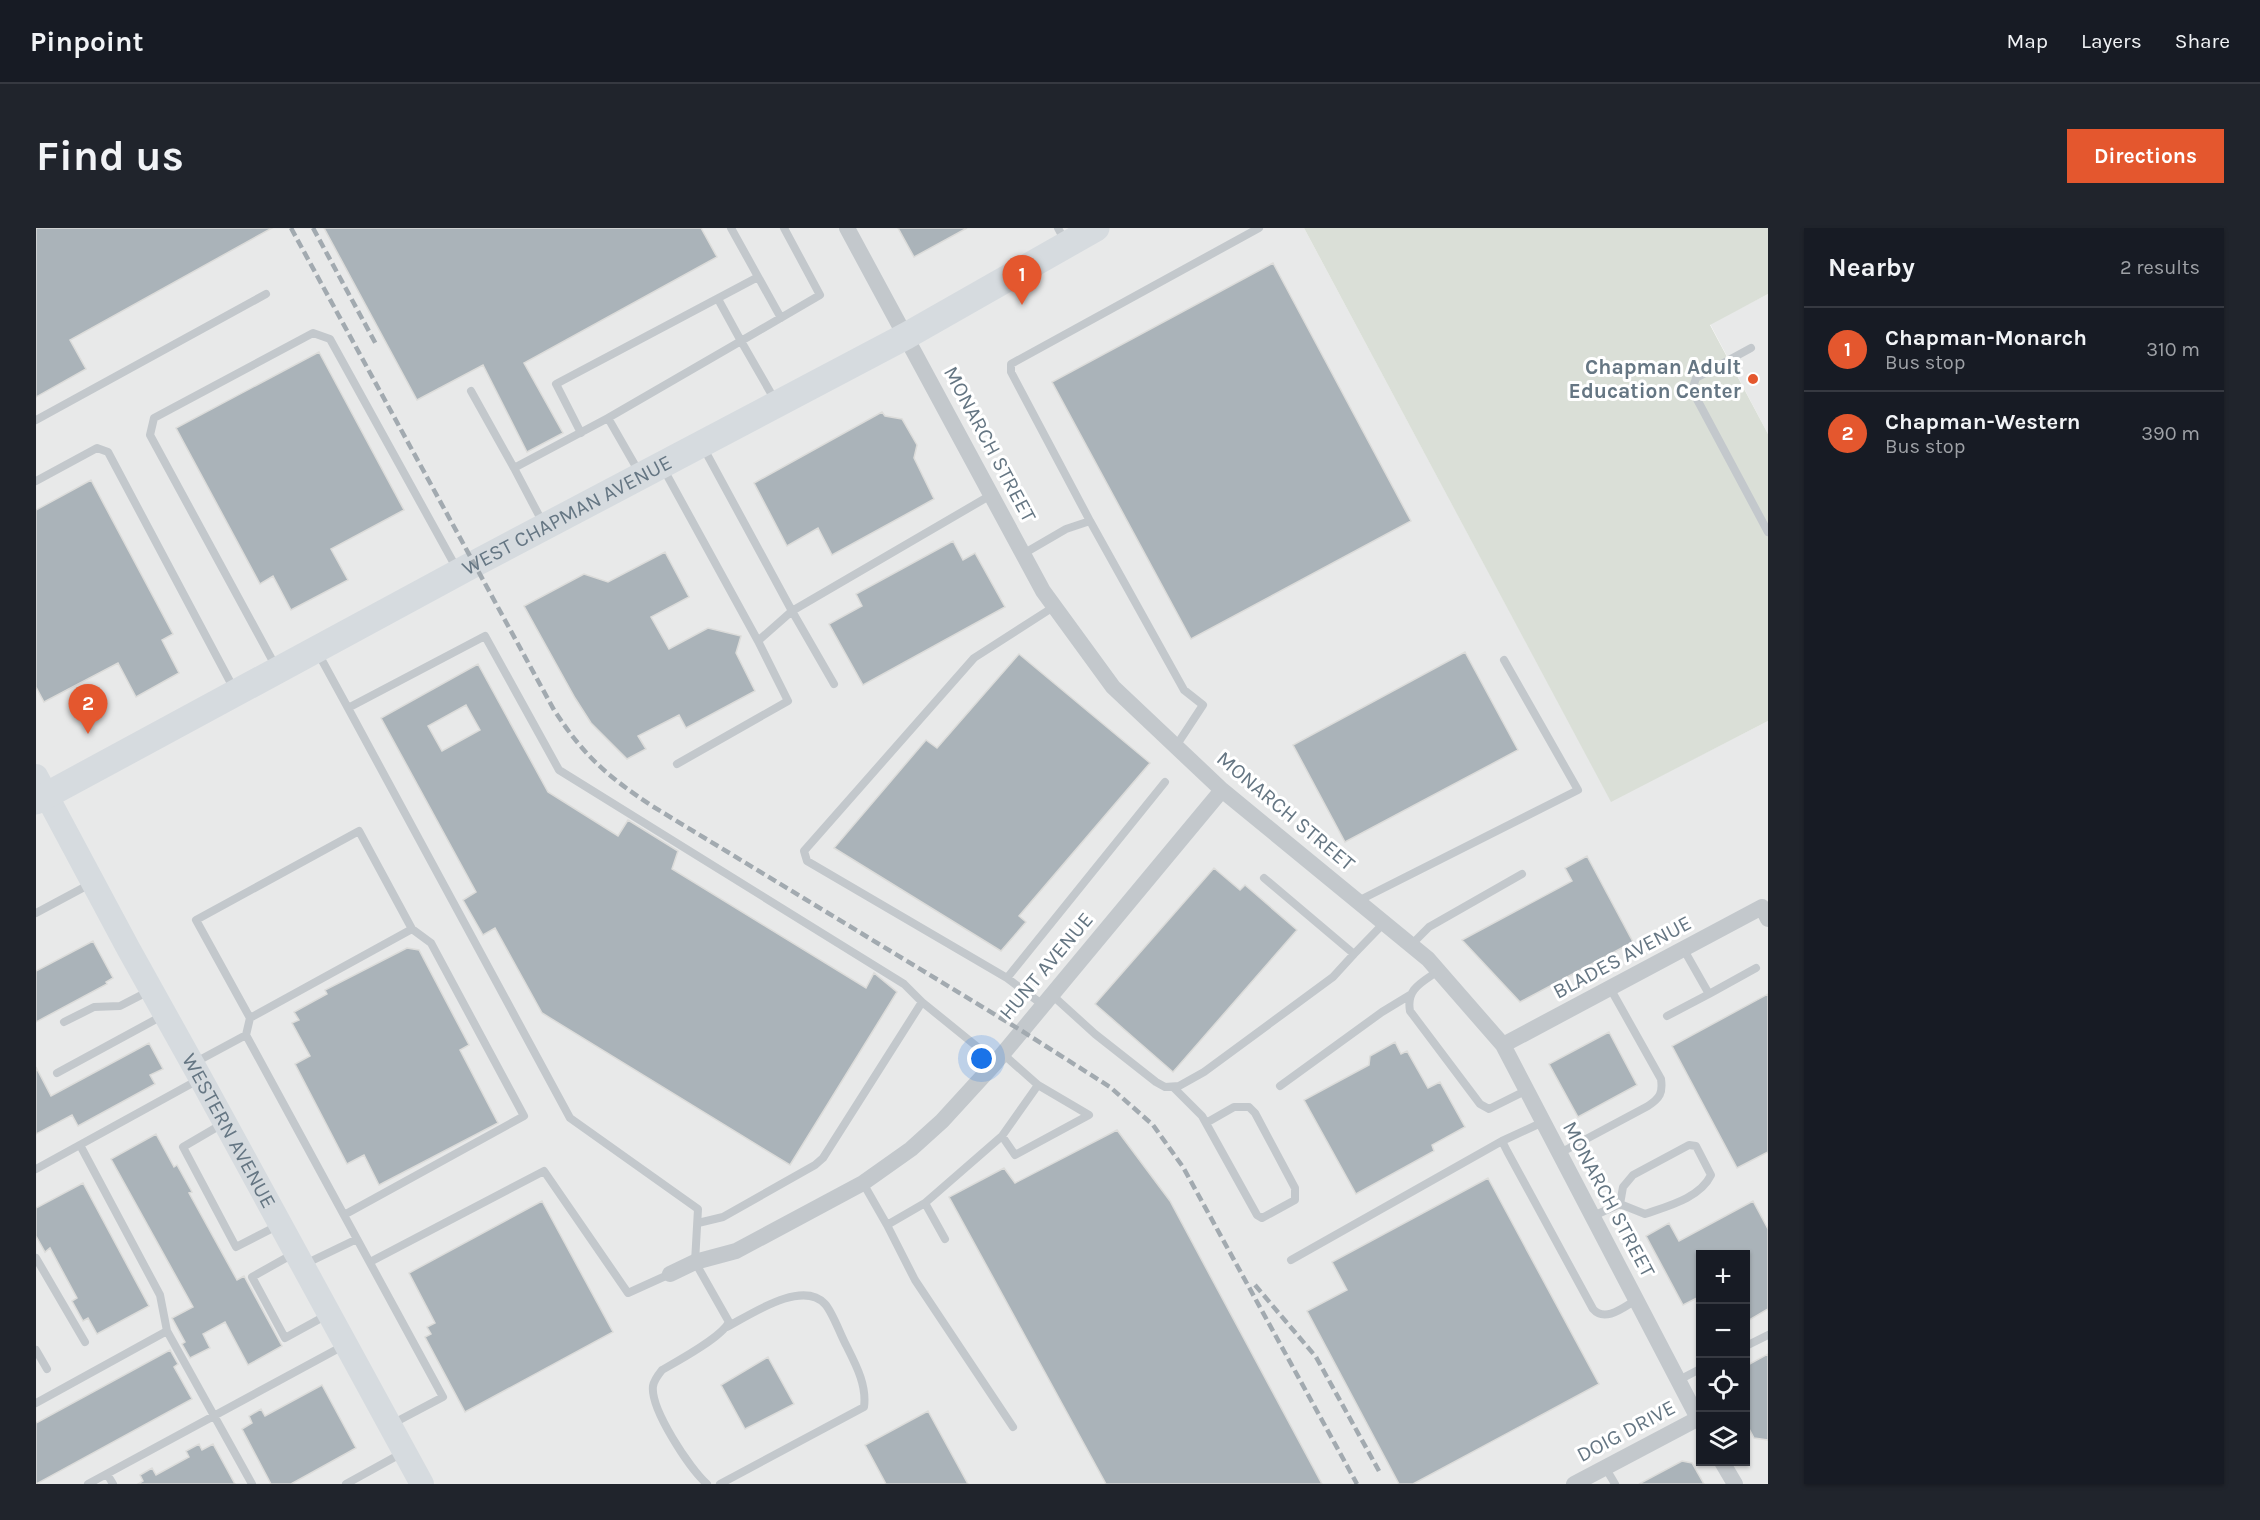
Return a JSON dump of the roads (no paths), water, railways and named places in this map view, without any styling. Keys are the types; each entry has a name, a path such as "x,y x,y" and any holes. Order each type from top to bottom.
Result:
{"main road":[{"name":"WEST CHAPMAN AVENUE","path":"39,791 278,670 544,526 906,336 1063,236 1096,228"}],"street":[{"name":"MONARCH STREET","path":"847,228 1023,554 1054,606 1113,687 1222,789 1428,959 1503,1046 1696,1412"},
{"name":"HUNT AVENUE","path":"670,1274 695,1262 736,1251 863,1182 911,1149 942,1121 999,1058 1222,789"},
{"name":"WESTERN AVENUE","path":"39,791 93,882 422,1484"},
{"name":"BLADES AVENUE","path":"1503,1046 1684,950 1766,915"},
{"name":"DOIG DRIVE","path":"1574,1484 1696,1422"},
{"path":"1725,1466 1735,1484"}],"lane":[{"path":"731,228 781,318"},
{"path":"514,468 608,418 820,295 784,228"},
{"path":"1176,746 1203,705 1184,690 1090,521 1011,372 1011,364 1259,228"},
{"path":"581,433 556,384 758,278"},
{"path":"36,420 266,294"},
{"path":"718,299 777,404"},
{"path":"278,670 150,435 153,418 313,333 330,339 459,572"},
{"path":"1751,348 1695,378 1692,390 1768,532"},
{"path":"471,391 544,526"},
{"path":"608,418 651,470 758,641 788,701 677,764"},
{"path":"702,444 834,684"},
{"path":"36,482 97,448 108,452 236,692"},
{"path":"758,641 792,611 992,495"},
{"path":"1023,554 1066,529 1090,521"},
{"path":"1054,606 974,658 804,851 807,861 1048,1000 1165,1087 1179,1086 1204,1072 1333,977 1384,923"},
{"path":"348,708 485,636 559,770 904,984 922,1002 999,1058 1089,1115 1015,1155 1002,1136"},
{"path":"316,649 570,1118 698,1209 695,1262 728,1318 727,1327"},
{"path":"1357,901 1578,790 1504,660"},
{"path":"1007,978 1165,782"},
{"path":"36,1169 80,1145 197,1071 246,1035 250,1018 196,920 359,831 412,929 431,943 524,1116 344,1215"},
{"path":"1411,945 1429,927 1522,874"},
{"path":"1264,878 1354,954"},
{"path":"36,913 93,882"},
{"path":"250,1018 412,929"},
{"path":"1684,950 1709,994"},
{"path":"1667,1016 1756,968"},
{"path":"1280,1086 1382,1012 1410,995 1421,983 1438,971"},
{"path":"1560,1153 1648,1106 1658,1099 1663,1090 1661,1079 1610,988"},
{"path":"64,1022 94,1007 120,1006 151,989"},
{"path":"1410,995 1408,999 1410,1011 1480,1104 1489,1109 1527,1090"},
{"path":"698,1223 723,1217 815,1165 828,1149 922,1002"},
{"path":"57,1073 165,1014"},
{"path":"246,1035 443,1397 390,1426"},
{"path":"887,1225 925,1203 1002,1136 1038,1084"},
{"path":"1173,1087 1206,1123 1257,1215 1262,1218 1268,1216 1295,1200 1295,1188 1255,1113 1249,1107 1234,1107 1206,1123"},
{"path":"1291,1260 1502,1141 1543,1122"},
{"path":"225,1123 183,1147 236,1246 280,1224"},
{"path":"1502,1141 1597,1314 1605,1315 1616,1312 1636,1300"},
{"path":"80,1145 160,1295 167,1330 252,1484"},
{"path":"1593,1216 1620,1204 1645,1214 1671,1206 1705,1186 1711,1175 1696,1146 1689,1145 1633,1175 1623,1187 1620,1204"},
{"path":"370,1262 544,1171 628,1293 670,1274"},
{"path":"863,1182 915,1280 1013,1427"},
{"path":"925,1203 945,1239"},
{"path":"329,1314 285,1338 252,1276 357,1239"},
{"path":"36,1258 85,1342"},
{"path":"707,1484 687,1463 660,1415 653,1388 656,1379 662,1370 727,1327 793,1295 813,1296 825,1304 857,1366 865,1395 864,1407 720,1484"},
{"path":"36,1402 167,1330"},
{"path":"1750,1344 1768,1335"},
{"path":"88,1484 346,1344"},
{"path":"36,1350 47,1369"},
{"path":"1679,1380 1696,1372"},
{"path":"346,1484 404,1452"},
{"path":"1605,1467 1615,1484"},
{"path":"107,1474 113,1484"}],"railway":[{"path":"291,228 554,710 586,753 609,775 652,806 1110,1087 1153,1125 1183,1167 1357,1484"},
{"path":"313,228 377,346"},
{"path":"1255,1285 1316,1357 1379,1471"}],"place":[{"name":"Chapman-Monarch","path":"1022,305"},
{"name":"Chapman Adult Education Center","path":"1753,379"},
{"name":"Chapman-Western","path":"88,734"}]}
